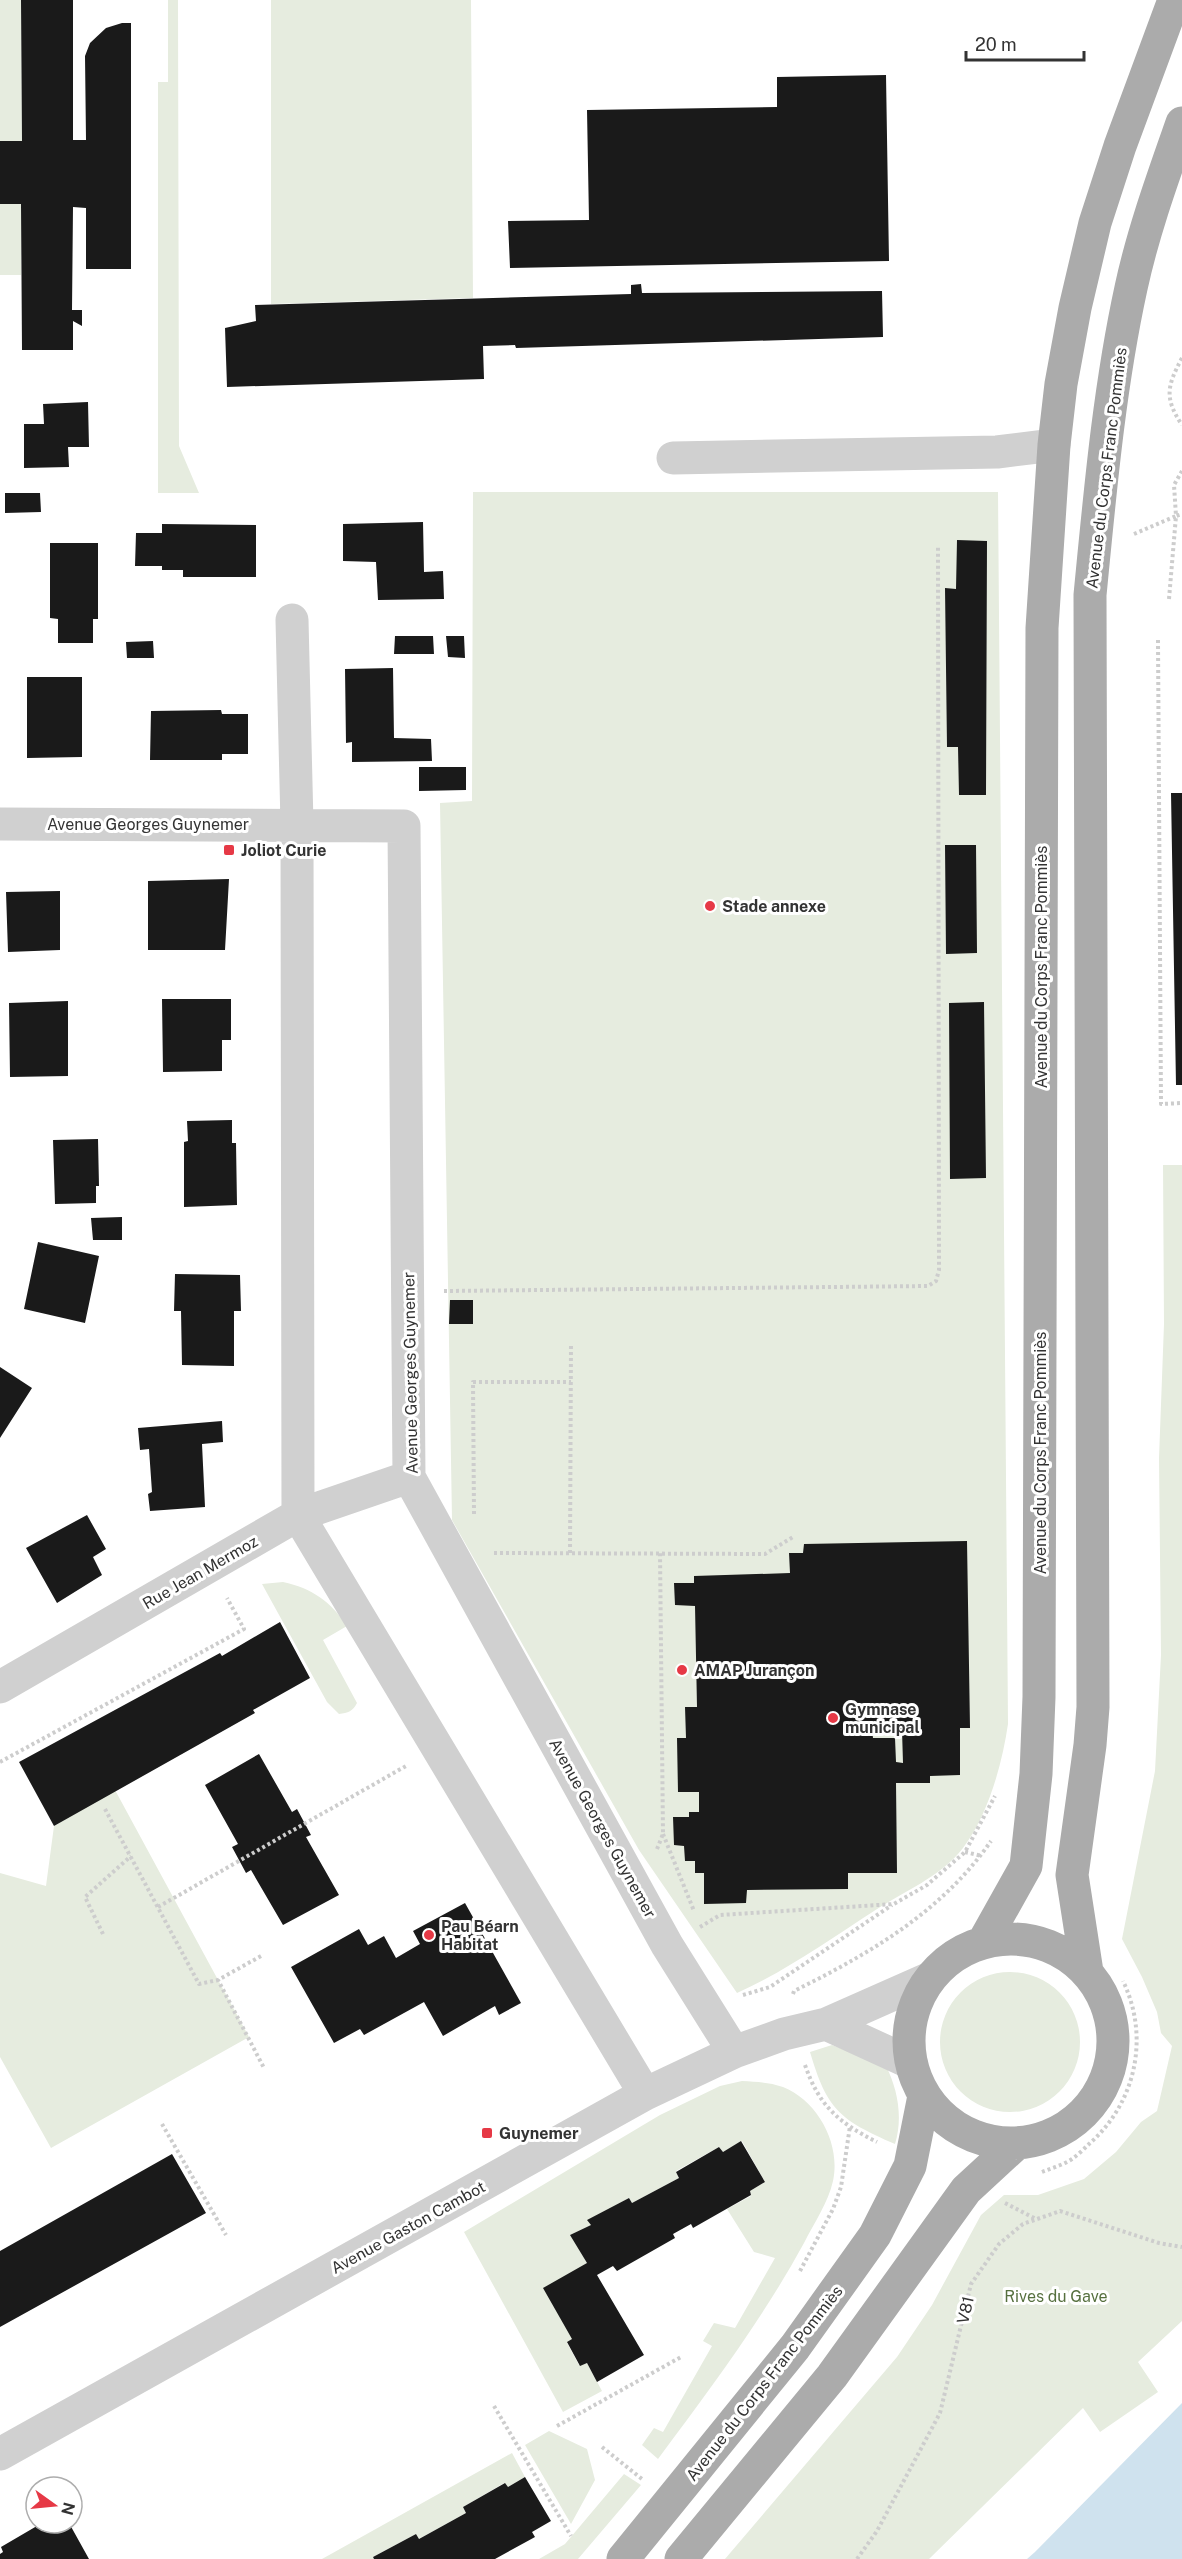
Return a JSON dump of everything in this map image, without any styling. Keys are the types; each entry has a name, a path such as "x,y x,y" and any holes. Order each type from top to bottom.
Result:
{"main road":[{"name":"Avenue du Corps Franc Pommiès","path":"984,1941 1026,1866 1037,1752 1042,628 1054,445 1061,384 1075,308 1095,223 1124,135 1174,0"},
{"name":"Avenue du Corps Franc Pommiès","path":"1087,1972 1072,1875 1093,1707 1090,595 1099,498 1131,287 1163,175 1182,123"},
{"path":"1012,1938 1040,1942 1066,1954 1087,1972 1105,2000 1113,2032 1110,2065 1098,2095 1076,2120 1048,2136 1016,2144 988,2142 964,2132 941,2117 924,2096 911,2063 909,2033 915,2003 930,1978 955,1955 984,1941 1012,1938"},
{"name":"Avenue du Corps Franc Pommiès","path":"623,2559 795,2347 875,2235 910,2166 924,2096"},
{"path":"681,2559 832,2376 966,2190 1016,2144"}],"street":[{"path":"673,458 997,453 1054,445"},
{"path":"292,620 297,824 298,1515 645,2094"},
{"name":"Avenue Georges Guynemer","path":"0,824 404,826 409,1477 640,1895 734,2052"},
{"name":"Rue Jean Mermoz","path":"0,1687 298,1515 409,1477"},
{"name":"Avenue Gaston Cambot","path":"0,2454 645,2094 734,2052 783,2034 826,2024 930,1978"},
{"path":"826,2024 911,2063"}],"path":[{"path":"1182,358 1169,381 1171,406 1182,425"},
{"path":"1169,599 1176,516 1174,485 1182,471"},
{"path":"1125,538 1182,514"},
{"path":"408,1291 928,1286 936,1281 939,1270 938,546"},
{"path":"1158,640 1161,1104 1182,1103"},
{"path":"570,1553 571,1343"},
{"path":"474,1519 472,1382 571,1382"},
{"path":"451,1553 765,1554 793,1537"},
{"path":"660,1553 663,1834 700,1927 720,1915 894,1904"},
{"path":"0,1762 244,1629 209,1566"},
{"path":"158,1907 438,1748"},
{"path":"705,2006 770,1987 894,1904 927,1885 965,1852 996,1795"},
{"path":"105,1809 199,1984 218,1980 261,1956"},
{"path":"640,1895 663,1834"},
{"path":"965,1852 992,1858"},
{"path":"103,1934 85,1897 131,1857"},
{"path":"792,2001 794,1991 884,1943 969,1872"},
{"path":"1031,2176 1072,2159 1081,2152 1106,2129 1129,2091 1138,2047 1132,2000 1122,1979"},
{"path":"218,1980 264,2068"},
{"path":"802,2055 813,2088 823,2104 838,2119 883,2145"},
{"path":"162,2124 226,2235"},
{"path":"796,2279 833,2209 841,2187 849,2126"},
{"path":"1005,2203 1036,2219"},
{"name":"V81","path":"857,2559 877,2531 940,2413 970,2284 999,2244 1023,2224 1060,2211 1159,2243 1182,2247"},
{"path":"557,2426 681,2357"},
{"path":"494,2406 572,2536"},
{"path":"602,2446 648,2483"}],"green space":[{"path":"0,0 21,0 22,141 0,141"},
{"path":"168,0 178,0 179,446 199,493 158,493 158,82 168,82"},
{"path":"271,0 471,0 473,298 271,304"},
{"path":"0,204 21,204 21,275 0,275"},
{"path":"473,492 998,492 1008,1724 998,1773 987,1805 972,1835 954,1858 922,1883 807,1955 737,1993 639,1850 452,1520 440,803 472,801"},
{"name":"Rives du Gave","path":"1163,1165 1182,1165 1182,2321 1138,2362 1158,2392 1100,2432 1083,2408 929,2559 725,2559 897,2357 932,2305 981,2215 1004,2195 1038,2195 1084,2179 1116,2152 1141,2122 1157,2111 1172,2046 1161,2033 1157,2012 1122,1939 1155,1771 1161,1655 1159,1458 1164,1324"},
{"path":"283,1582 303,1588 320,1597 347,1626 323,1640 357,1703 350,1711 339,1714 327,1702 262,1584"},
{"path":"115,1790 249,2037 51,2148 0,2057 0,1873 46,1886 54,1826"},
{"path":"1010,1972 1037,1978 1049,1984 1059,1993 1068,2003 1074,2015 1080,2042 1074,2069 1068,2081 1059,2091 1049,2100 1037,2106 1010,2112 983,2106 971,2100 961,2091 952,2081 946,2069 940,2042 946,2015 952,2003 961,1993 971,1984 983,1978"},
{"path":"832,2045 886,2066 894,2085 898,2104 899,2124 895,2144 848,2120 830,2100 816,2072 810,2052"},
{"path":"742,2081 783,2087 807,2102 824,2125 830,2139 835,2167 833,2181 828,2197 788,2272 735,2354 658,2459 642,2445 654,2428 663,2432 712,2346 703,2341 714,2323 735,2328 775,2258 754,2252 727,2209 751,2196 750,2191 765,2182 742,2141 723,2152 719,2147 676,2171 679,2178 632,2203 629,2198 588,2220 591,2225 571,2235 587,2263 572,2339 567,2343 579,2365 587,2363 602,2391 563,2412 464,2232 660,2115 720,2086"},
{"path":"549,2431 587,2449 595,2480 571,2524 525,2445"},
{"path":"512,2453 525,2477 508,2487 504,2483 463,2507 466,2513 419,2539 416,2534 373,2557 374,2559 322,2559"},
{"path":"624,2474 641,2485 578,2559 539,2559 565,2544"}],"water":[{"path":"1182,2403 1182,2559 1027,2559 1035,2552"}],"building":[{"path":"21,0 73,0 73,140 86,140 85,56 90,43 106,28 131,23 131,269 86,269 86,208 73,207 72,310 82,310 82,326 73,321 73,350 22,350 21,204 0,204 0,141 22,141"},
{"path":"886,75 889,261 510,268 508,221 589,220 587,110 777,107 777,77"},
{"path":"641,284 642,293 882,291 883,337 516,348 515,345 483,346 484,379 227,387 225,328 256,321 255,305 631,294 631,285"},
{"path":"88,402 89,447 68,447 69,467 24,468 24,424 44,424 43,404"},
{"path":"5,493 40,493 41,512 5,513"},
{"path":"423,522 424,572 443,571 444,599 378,600 376,562 343,561 343,524"},
{"path":"162,524 256,525 256,577 183,577 183,570 162,570 162,566 135,566 136,533 162,533"},
{"path":"957,540 987,541 986,795 959,795 958,747 947,747 945,588 956,589"},
{"path":"50,543 98,543 98,619 93,619 93,643 58,643 58,619 50,618"},
{"path":"395,636 433,636 434,654 394,654"},
{"path":"446,636 464,636 465,658 448,657"},
{"path":"153,641 154,658 127,658 126,642"},
{"path":"393,668 394,738 431,739 432,761 352,762 352,742 346,743 345,669"},
{"path":"27,677 82,677 82,757 27,758"},
{"path":"221,710 222,714 248,714 248,754 222,754 222,760 150,760 151,711"},
{"path":"419,767 466,767 466,790 419,791"},
{"path":"1171,793 1182,793 1182,1085 1176,1085"},
{"path":"945,845 976,845 977,953 946,954"},
{"path":"229,879 225,950 148,950 148,881"},
{"path":"60,891 60,950 8,952 6,892"},
{"path":"162,999 231,999 231,1040 222,1040 222,1071 163,1072"},
{"path":"68,1001 68,1076 10,1077 9,1003"},
{"path":"984,1002 986,1178 950,1179 949,1003"},
{"path":"232,1120 232,1143 236,1143 237,1205 184,1207 184,1142 188,1141 187,1121"},
{"path":"98,1139 99,1186 96,1186 96,1203 55,1204 53,1140"},
{"path":"122,1217 122,1240 93,1240 91,1218"},
{"path":"38,1242 99,1256 85,1323 24,1309"},
{"path":"175,1274 240,1275 241,1311 234,1311 234,1366 182,1365 181,1311 174,1311"},
{"path":"450,1300 473,1300 473,1324 449,1324"},
{"path":"0,1367 32,1388 0,1438"},
{"path":"222,1421 223,1442 202,1444 205,1507 150,1511 148,1494 152,1492 149,1449 140,1450 138,1428"},
{"path":"87,1515 106,1549 93,1557 102,1575 57,1603 26,1548"},
{"name":"Gymnase municipal","path":"967,1541 970,1728 960,1728 960,1775 930,1776 930,1783 896,1783 897,1873 848,1873 848,1889 747,1890 746,1903 704,1904 704,1873 695,1873 695,1861 685,1861 684,1846 674,1845 673,1817 689,1817 689,1812 699,1812 699,1792 678,1792 677,1738 686,1738 685,1707 697,1707 695,1606 675,1605 674,1583 694,1583 694,1576 790,1573 789,1553 803,1553 804,1544","holes":["872,1730 902,1730 903,1763 896,1762 895,1738 873,1738"]},
{"path":"280,1622 310,1678 253,1710 255,1713 54,1826 19,1762 220,1653 222,1656"},
{"path":"259,1754 292,1812 297,1809 311,1835 306,1837 339,1895 283,1925 251,1870 246,1873 232,1847 238,1844 205,1785"},
{"path":"465,1903 521,2003 499,2015 495,2006 443,2036 424,2002 364,2035 360,2029 334,2043 291,1967 359,1929 368,1945 384,1936 396,1958 420,1944 413,1931"},
{"path":"741,2141 765,2182 750,2191 751,2195 693,2228 691,2224 673,2234 675,2238 617,2271 613,2266 597,2275 644,2355 597,2382 587,2363 580,2366 567,2342 572,2339 543,2288 587,2263 570,2235 591,2225 587,2220 629,2198 632,2203 679,2178 676,2172 719,2147 723,2152"},
{"path":"172,2154 206,2213 0,2327 0,2251"},
{"path":"525,2477 551,2521 532,2532 535,2537 495,2559 374,2559 373,2557 416,2534 419,2539 466,2513 463,2507 505,2483 508,2487"},
{"path":"24,2534 76,2535 89,2559 0,2559 0,2554 3,2552 1,2547"}],"place":[{"name":"Joliot Curie","path":"229,850"},
{"name":"Stade annexe","path":"710,906"},
{"name":"AMAP Jurançon","path":"682,1670"},
{"name":"Gymnase municipal","path":"833,1718"},
{"name":"Pau Béarn Habitat","path":"429,1935"},
{"name":"Guynemer","path":"487,2133"}]}
